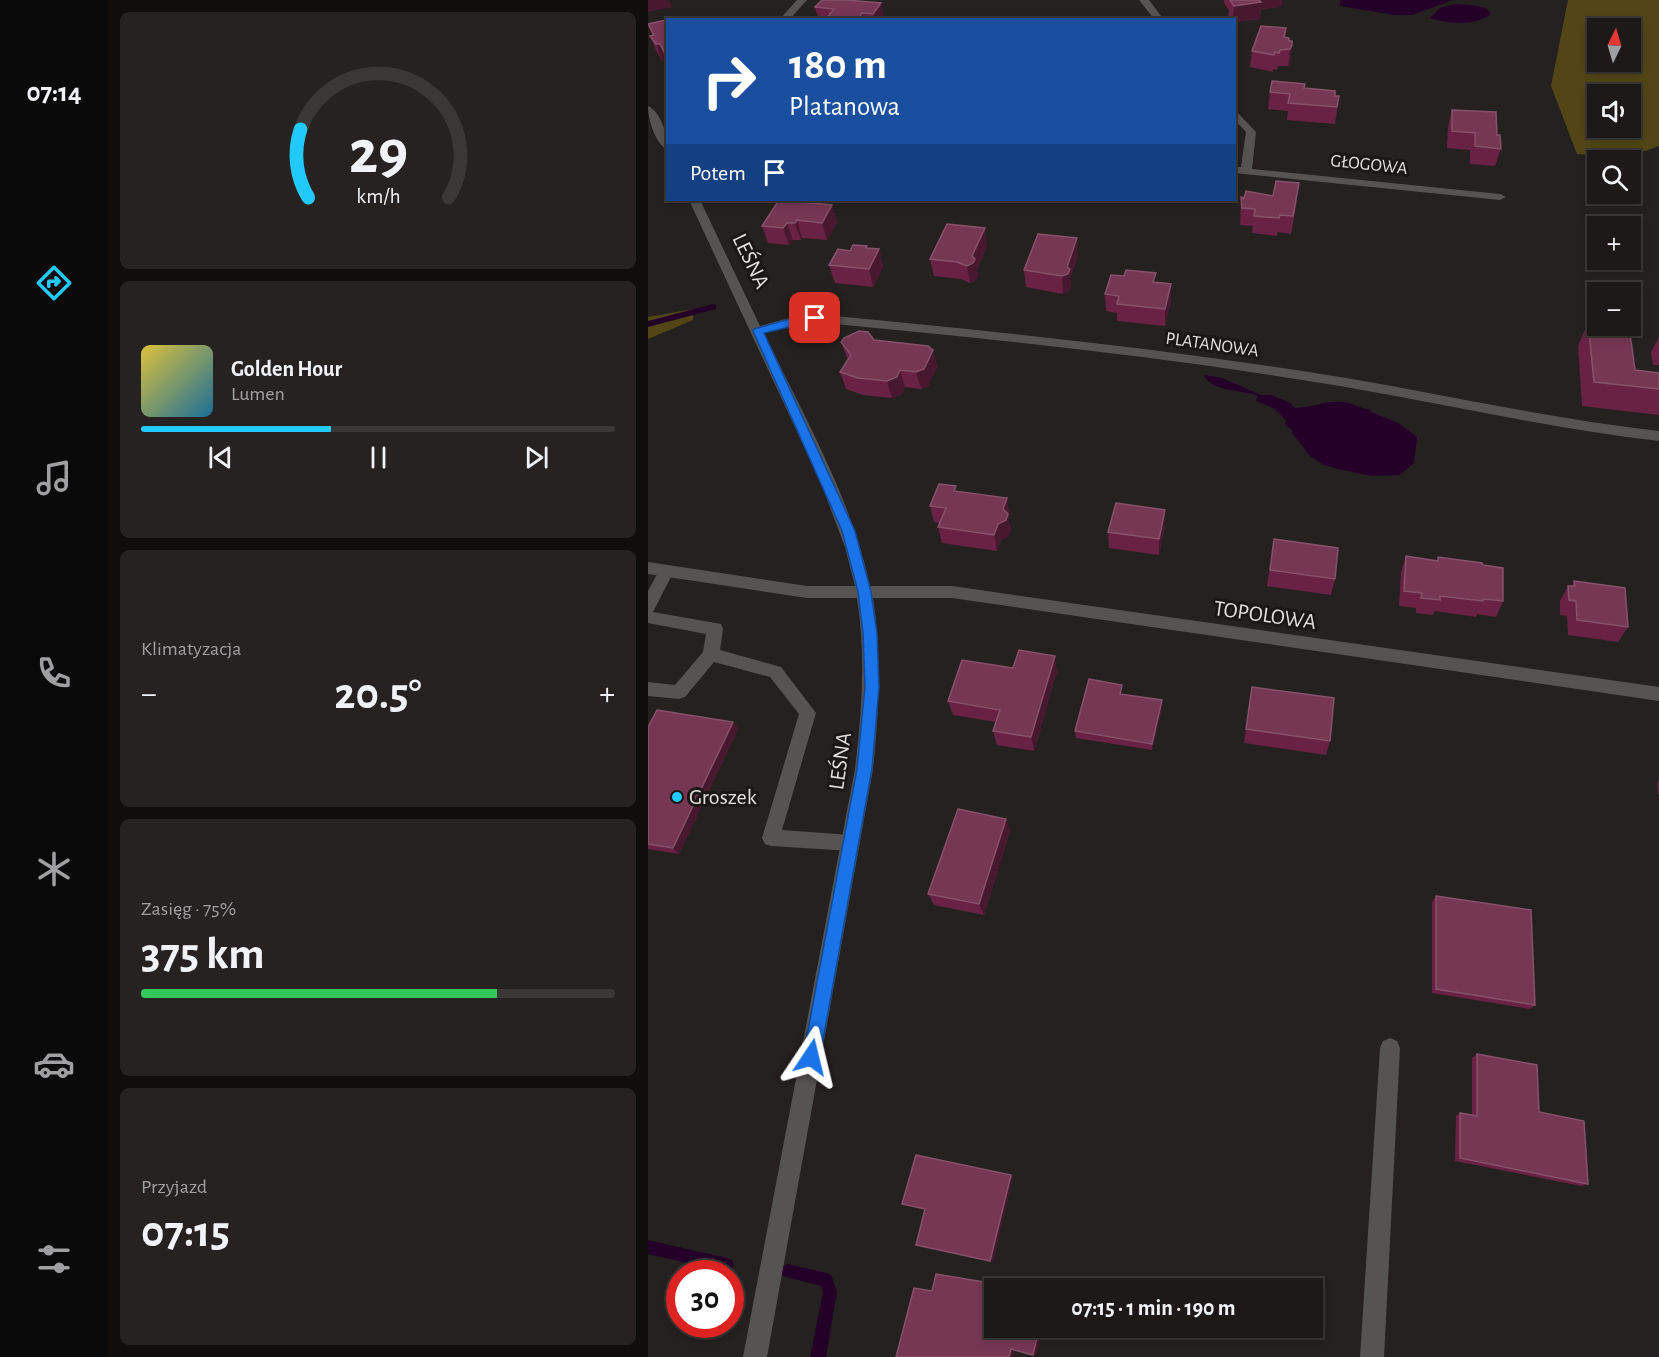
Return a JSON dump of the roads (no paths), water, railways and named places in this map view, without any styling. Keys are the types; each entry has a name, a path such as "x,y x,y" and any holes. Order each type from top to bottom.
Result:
{"street":[{"path":"785,18 802,0"},
{"path":"1144,0 1158,18"},
{"path":"648,109 664,131"},
{"path":"1236,114 1251,132 1240,170"},
{"name":"GŁOGOWA","path":"1240,170 1500,197"},
{"name":"LEŚNA","path":"694,201 758,331 842,514 859,565 870,633 871,707 864,769 755,1357"},
{"name":"PLATANOWA","path":"758,331 800,319 815,318 1050,341 1314,377 1472,404 1596,429 1659,436"},
{"name":"TOPOLOWA","path":"648,568 807,592 952,592 1659,694"},
{"path":"648,607 666,571"},
{"path":"648,617 716,628 711,654 679,693 648,689"},
{"path":"711,654 775,672 808,713 771,838 851,843"},
{"path":"1372,1357 1390,1048"}],"waterway":[{"path":"648,324 713,307"},
{"path":"648,1247 705,1260"},
{"path":"788,1271 826,1280 830,1292 818,1357"}],"place":[{"name":"Groszek","path":"677,797"}]}
